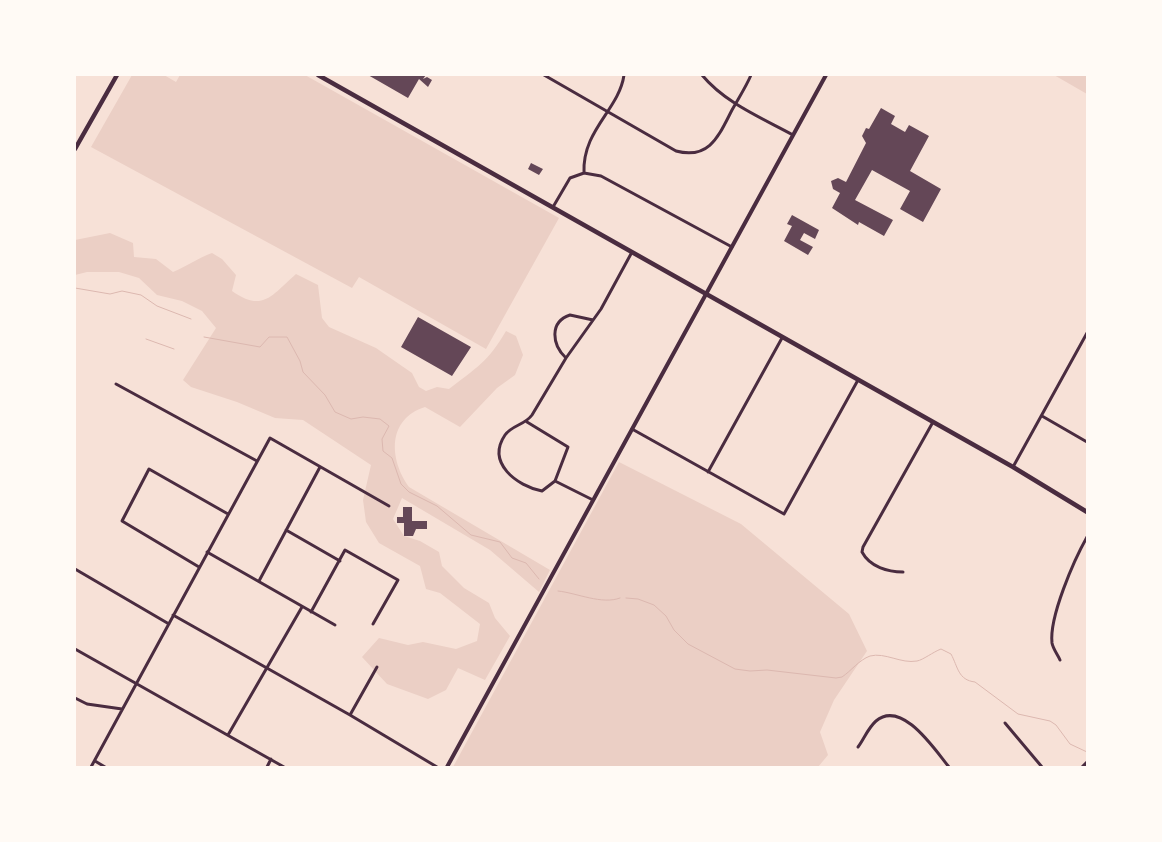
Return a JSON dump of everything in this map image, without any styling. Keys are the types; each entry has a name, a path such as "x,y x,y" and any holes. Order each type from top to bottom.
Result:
{"main road":[{"path":"75,149 116,75"},
{"path":"318,75 1013,467 1087,512"},
{"path":"1082,767 1087,763"}],"street":[{"path":"544,75 676,151 688,154 703,150 715,142 751,75"},
{"path":"584,173 587,147 621,87 624,75"},
{"path":"702,75 712,87 736,104 794,136"},
{"path":"446,767 826,75"},
{"path":"553,208 570,178 584,173 601,176 732,247"},
{"path":"527,422 568,447 555,481 542,491 506,473 502,467 499,450 504,436 510,430 527,422 566,358 593,320 632,252"},
{"path":"566,358 557,348 555,325 564,317 570,315 593,320"},
{"path":"1013,467 1087,334"},
{"path":"708,472 782,338"},
{"path":"631,429 784,514 858,380"},
{"path":"116,384 257,461"},
{"path":"1042,416 1087,442"},
{"path":"903,572 884,570 870,562 862,552 933,422"},
{"path":"92,767 199,566 270,438 389,506"},
{"path":"259,581 320,467"},
{"path":"199,566 122,521 150,469 228,514"},
{"path":"555,481 593,500"},
{"path":"286,530 340,561"},
{"path":"1060,660 1052,644 1054,622 1072,565 1087,537"},
{"path":"311,612 346,550 398,580 373,624"},
{"path":"207,552 334,625"},
{"path":"75,569 169,624"},
{"path":"228,735 302,607"},
{"path":"174,615 437,767"},
{"path":"75,649 284,767"},
{"path":"350,715 377,667"},
{"path":"75,698 87,704 122,709"},
{"path":"858,747 876,721 884,716 893,716 915,727 949,767"},
{"path":"1005,723 1042,767"},
{"path":"267,767 271,759"},
{"path":"95,761 105,767"}],"shaded area":[{"path":"132,75 164,75 176,82 180,75 305,75 559,218 486,349 359,277 352,288 91,147"},
{"path":"1054,75 1087,75 1087,94"},
{"path":"110,233 133,243 134,257 156,259 173,272 212,253 222,259 236,275 232,291 252,301 267,299 296,274 318,285 322,318 329,327 376,348 412,373 419,387 426,391 437,387 449,389 474,370 487,357 506,331 516,336 523,355 515,375 497,388 460,427 425,407 413,413 404,421 398,430 395,441 395,453 398,464 402,476 409,487 550,570 539,592 490,550 402,498 393,519 404,536 420,541 439,552 442,566 464,588 489,603 495,618 510,636 485,680 458,668 446,690 428,699 387,684 362,657 379,638 408,645 423,642 456,649 477,641 480,624 440,593 426,589 420,566 379,543 366,522 363,500 371,465 303,420 275,418 237,402 191,387 183,380 216,328 202,311 182,301 157,295 139,278 119,272 87,272 75,275 75,240"},
{"path":"619,462 741,524 849,614 867,651 834,700 820,732 828,755 818,767 453,767"}],"building":[{"path":"368,75 426,75 423,79 427,77 432,80 428,87 419,79 408,98"},
{"path":"881,108 895,116 891,124 905,132 909,125 929,136 910,171 941,189 923,222 900,209 910,191 872,170 855,200 893,220 884,236 859,222 858,225 832,208 840,193 833,189 831,181 838,178 846,182 866,143 862,136 866,128 869,129"},
{"path":"531,163 543,169 539,175 528,169"},
{"path":"792,215 819,230 815,239 804,233 800,240 813,247 808,255 784,241 792,226 787,224"},
{"path":"418,317 471,347 452,376 401,347"},
{"path":"403,507 412,507 412,521 427,521 427,529 416,529 413,536 404,536 404,523 397,523 397,517 403,517"}],"waterway":[{"path":"75,288 110,294 122,291 141,295 157,306 191,319"},
{"path":"204,337 260,347 269,337 287,337 300,361 303,372 325,395 335,412 351,419 363,417 380,419 389,426 382,439 383,451 392,458 401,484 409,492 437,506 471,535 500,542 512,558 526,563 539,579"},
{"path":"146,339 174,349"},
{"path":"558,591 605,600 620,598"},
{"path":"626,598 638,599 654,605 666,616 674,630 688,644 735,669 750,671 767,670 836,678 842,677 862,660 870,656 876,655 905,661 917,661 941,649 951,654 959,672 965,679 975,682 1018,714 1050,721 1056,725 1070,744 1087,752"}]}
